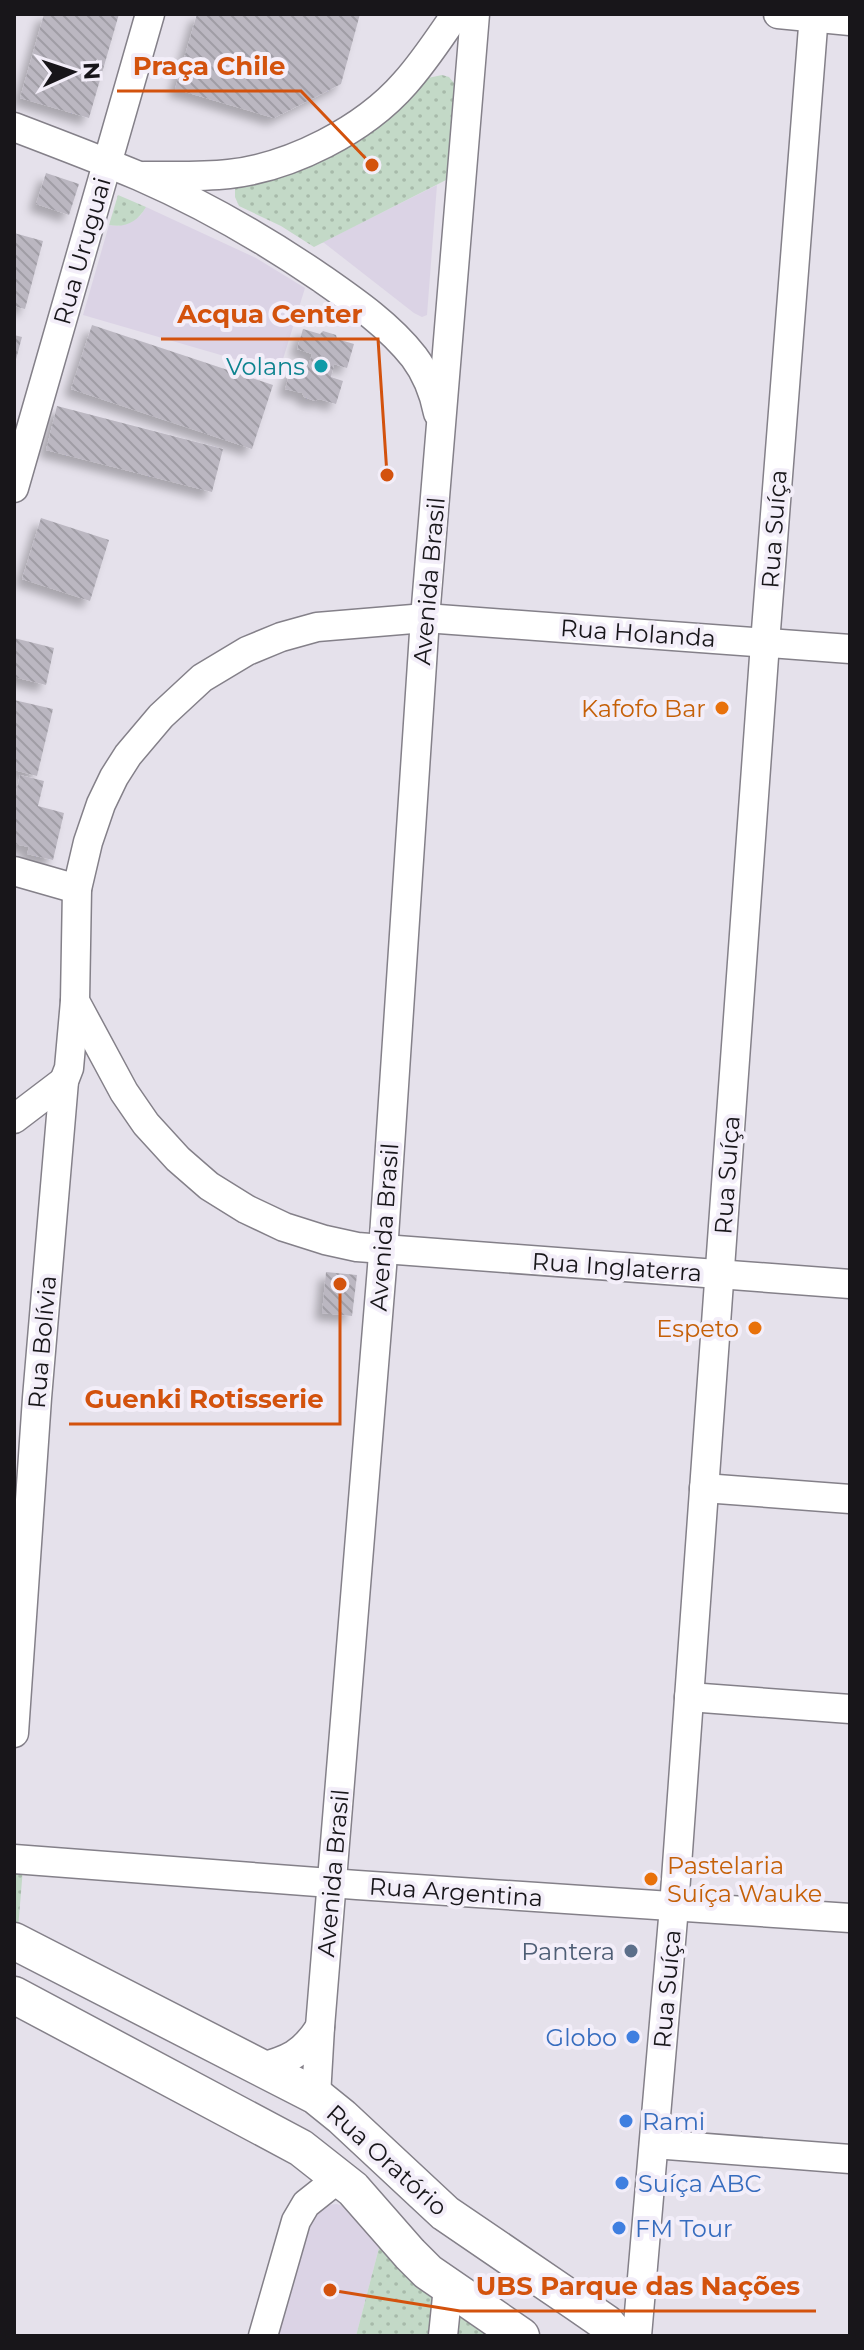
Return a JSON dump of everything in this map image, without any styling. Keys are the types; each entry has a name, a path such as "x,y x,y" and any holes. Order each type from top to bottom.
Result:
{"main road":[{"name":"Rua Oratório","path":"14,1941 316,2096 445,2213 606,2323 617,2336"},
{"name":"Rua Oratório","path":"14,1995 288,2140 340,2177 410,2254 448,2287 521,2336"}],"street":[{"name":"Rua Uruguai","path":"14,488 150,14"},
{"path":"139,176 233,174 266,167 352,128 393,95 423,62 456,14"},
{"name":"Avenida Brasil","path":"316,2096 383,1249 425,618 475,14"},
{"path":"778,14 850,21"},
{"name":"Rua Suíça","path":"637,2336 674,1907 765,643 814,16"},
{"path":"423,62 454,67 470,84"},
{"path":"14,127 139,176 228,220 306,268 397,336 426,376 442,427"},
{"path":"228,220 225,191 233,174"},
{"path":"397,336 408,340 431,338 449,324"},
{"name":"Rua Holanda","path":"77,889 101,804 128,755 161,716 202,678 247,651 281,637 317,627 425,618 850,649"},
{"path":"14,871 77,889"},
{"name":"Rua Bolívia","path":"14,1733 38,1382 64,1081 69,1068 75,1001 77,889"},
{"name":"Rua Inglaterra","path":"75,1001 124,1092 146,1124 178,1159 209,1186 246,1209 284,1227 325,1240 383,1249 850,1284"},
{"path":"14,1119 64,1081"},
{"path":"704,1488 850,1499"},
{"path":"689,1697 850,1709"},
{"name":"Rua Argentina","path":"14,1859 332,1884 850,1918"},
{"path":"258,2068 284,2061 300,2052 320,2027"},
{"path":"654,2144 850,2159"},
{"path":"263,2336 296,2221 306,2204 340,2177"},
{"path":"443,2336 448,2287"}],"shaded area":[{"path":"437,185 427,315 422,317 323,242"},
{"path":"146,207 256,258 305,288 279,372 83,315 109,225 118,226 140,216"},
{"path":"337,2204 348,2208 380,2244 356,2336 278,2336 312,2220 326,2205"}],"green space":[{"path":"442,75 454,83 455,95 448,179 314,247 281,226 239,206 235,187 241,181 423,79"},
{"path":"118,195 146,207 130,223 109,225"},
{"path":"14,1867 23,1868 18,1929 14,1927"},
{"path":"380,2244 499,2336 356,2336"}],"building":[{"path":"44,14 119,14 89,118 20,98"},
{"path":"197,14 360,14 341,84 274,118 175,89"},
{"path":"46,173 79,184 69,215 36,204"},
{"path":"14,233 43,241 25,309 14,306"},
{"path":"92,325 273,385 252,449 71,389"},
{"name":"Volans","path":"303,329 320,334 323,331 354,344 347,368 334,364 331,377 343,381 336,404 319,399 315,401 302,393 285,389 292,365 307,370 312,354 297,349"},
{"path":"14,335 22,337 15,363 14,363"},
{"path":"57,406 223,449 212,492 46,450"},
{"path":"41,518 109,540 90,601 22,579"},
{"path":"14,638 54,648 46,685 14,677"},
{"path":"14,700 53,709 37,776 14,770"},
{"path":"20,775 44,781 38,806 64,813 53,860 27,854 29,847 14,844 14,802"},
{"path":"326,1272 357,1275 352,1316 322,1313"}],"place":[{"name":"Praça Chile","path":"372,165"},
{"name":"Volans","path":"321,366"},
{"name":"Acqua Center","path":"387,475"},
{"name":"Kafofo Bar","path":"722,708"},
{"name":"Guenki Rotisserie","path":"340,1284"},
{"name":"Espeto","path":"755,1328"},
{"name":"Pastelaria Suíça Wauke","path":"651,1879"},
{"name":"Pantera","path":"631,1951"},
{"name":"Globo","path":"633,2037"},
{"name":"Rami","path":"626,2121"},
{"name":"Suíça ABC","path":"622,2183"},
{"name":"FM Tour","path":"619,2228"},
{"name":"UBS Parque das Nações","path":"330,2290"}]}
